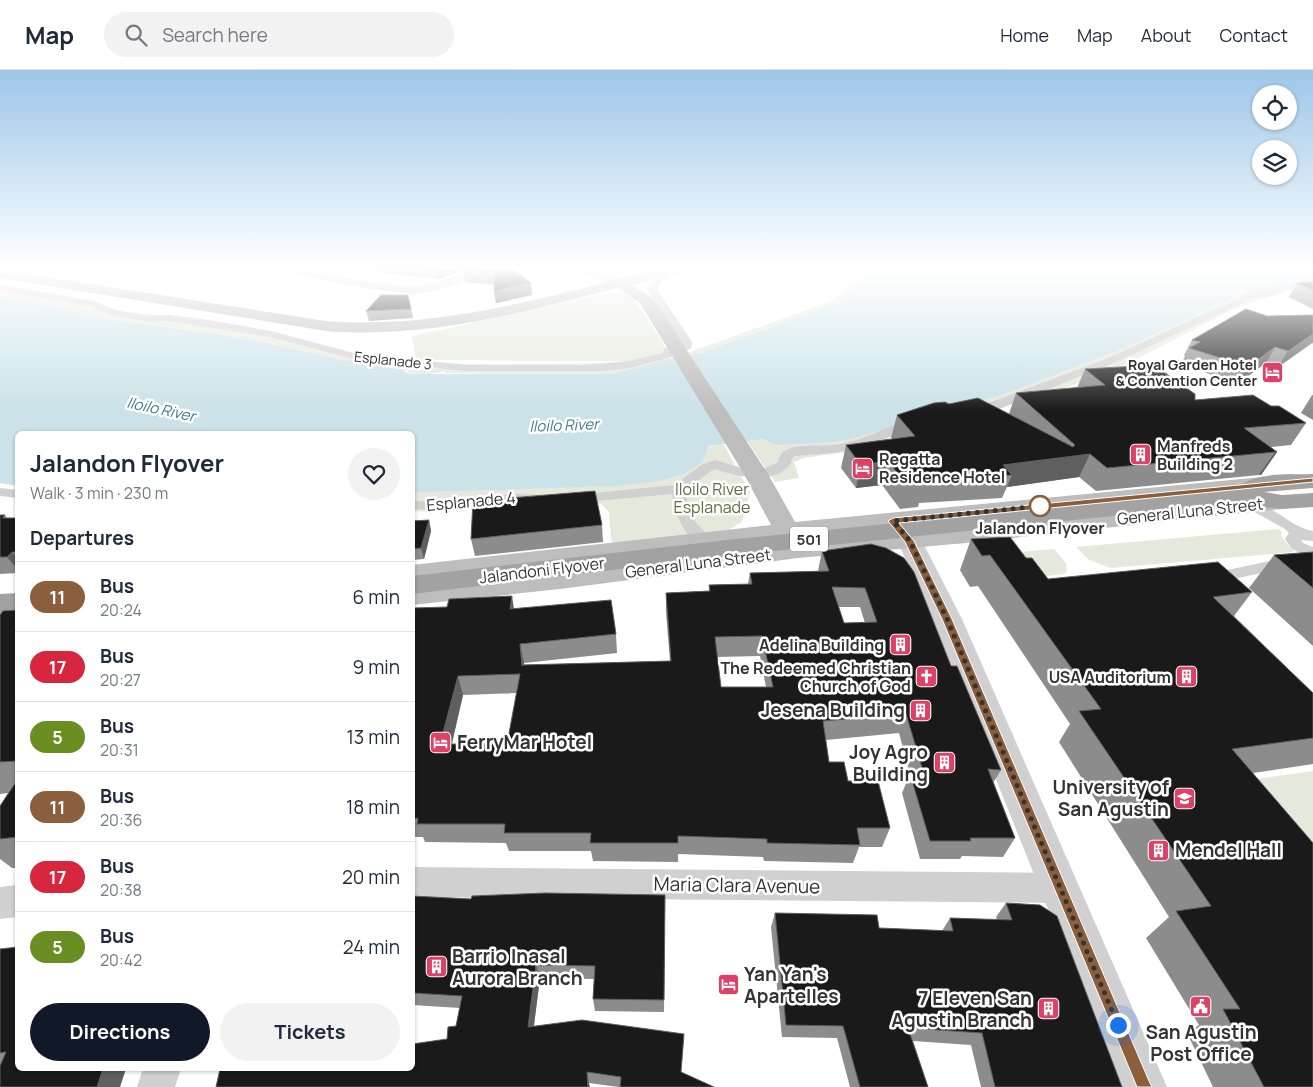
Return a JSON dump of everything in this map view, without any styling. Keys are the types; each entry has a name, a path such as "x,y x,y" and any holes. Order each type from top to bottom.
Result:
{"highway":[{"name":"General Luna Street","path":"1251,495 1313,481"},
{"name":"Jalandoni Flyover","path":"417,584 736,547 1251,495"},
{"name":"General Luna Street","path":"1282,502 1313,500"},
{"path":"0,604 15,603"},
{"path":"0,622 15,621"}],"main road":[{"path":"268,315 355,329 423,327 487,315"},
{"path":"656,315 756,474 792,541"},
{"name":"General Luna Street","path":"417,584 560,580 792,541 901,531 1050,525 1251,495 1282,502"},
{"name":"General Luna Street","path":"417,584 704,540 792,541"}],"street":[{"name":"Esplanade 3","path":"133,315 228,326 281,337 356,357 466,368 577,369 609,367 651,360 668,355 668,350 687,347 688,342 668,315"},
{"path":"958,416 993,407 1112,360 1208,315"},
{"path":"704,540 687,523 680,507 679,489 706,468 715,464 733,471 756,474 780,468 784,464 785,456 790,452 834,449 862,444 925,420"},
{"name":"Esplanade 4","path":"415,505 448,505 523,496 564,500 679,489"},
{"path":"0,492 15,494"},
{"path":"1251,495 1290,526 1306,535"},
{"path":"901,531 947,619 1062,888 1143,1087"},
{"path":"1306,535 1294,536 1294,542 1313,555"},
{"path":"1206,580 1313,555"},
{"name":"Maria Clara Avenue","path":"415,882 1062,888"},
{"path":"0,903 15,901"},
{"path":"156,1087 161,1071"}],"green space":[{"path":"41,315 157,315 223,323 282,334 356,354 416,360 412,336 506,315 645,315 664,344 664,350 670,359 792,315 810,315 646,377 444,373 445,371 416,374 400,367 392,371","holes":["423,360 632,361 479,364"]},
{"path":"1169,315 1221,315 1129,363 1052,393 890,437 885,446 804,458 794,462 799,478 775,482 747,441 763,439 775,445"},
{"name":"Iloilo River Esplanade","path":"724,445 750,492 742,522 723,533 614,545 611,539 609,512 601,504 592,503 439,512 415,511 415,490 616,486 708,447"},
{"path":"1279,529 1282,532 1281,536 1294,552 1111,568 1089,560 1076,547"},
{"path":"1054,549 1066,563 1067,571 1064,574 1030,578 995,554"},
{"path":"1313,771 1313,855 1214,785"}],"water":[{"name":"Iloilo River","path":"0,315 86,315 256,341 341,360 400,367 407,373 414,374 614,374 669,359 702,353 804,315 1195,315 1122,349 1007,393 854,438 835,442 775,445 763,439 709,446 702,462 687,472 659,481 616,486 415,492 415,431 15,431 15,486 0,483"}],"building":[{"path":"1235,315 1313,315 1313,334 1288,351 1275,347 1242,371 1222,364 1227,360 1189,348 1200,342 1192,340"},
{"path":"1154,365 1195,394 1195,400 1253,395 1271,406 1279,406 1306,423 1244,428 1277,452 1107,468 1090,454 1003,465 1012,475 922,480 925,483 907,485 888,461 861,465 846,445 915,436 897,415 934,403 945,402 949,404 978,398 1073,447 1075,445 1016,393 1105,385 1085,369"},
{"path":"595,491 602,525 471,539 473,501"},
{"path":"0,515 5,515 2,518 15,518 15,552 12,552 7,557 0,557"},
{"path":"429,520 421,548 415,549 415,521"},
{"path":"1010,537 1026,558 1032,558 1048,579 1218,562 1252,592 1213,597 1313,693 1313,738 1232,749 1313,843 1313,1087 1264,1087 1223,1009 1240,1009 1176,911 1211,906 1079,711 1101,709 990,555 982,556 971,539"},
{"path":"871,544 886,548 904,558 914,572 951,666 957,666 1001,770 988,769 1015,838 970,838 971,841 930,841 910,774 924,774 906,714 823,721 829,762 844,762 848,781 878,781 890,828 857,828 860,845 767,843 767,839 678,836 678,843 590,843 591,833 504,833 505,824 417,824 418,818 415,818 415,608 447,607 449,599 512,596 510,609 611,600 616,634 520,644 522,666 671,661 666,593 710,591 709,585 752,584 750,573 829,571 822,551","holes":["832,587 865,588 877,622 844,623","762,636 773,687 721,687 715,637","520,674 507,744 440,744 458,676"]},
{"path":"1313,552 1313,588 1274,555"},
{"path":"15,610 15,761 0,762 0,615 3,611"},
{"path":"15,784 15,837 0,839 0,806"},
{"path":"545,893 665,895 664,1000 593,999 595,966 536,965 528,1027 582,1020 684,1034 681,1072 714,1087 620,1087 621,1077 587,1072 588,1087 216,1087 220,1071 415,1071 415,1044 447,1039 448,1027 456,1026 462,996 415,993 415,896 471,899 472,896"},
{"path":"1006,903 1040,905 1057,916 1122,1087 995,1087 982,1033 908,1028 928,1087 860,1087 843,1026 786,1025 775,913 877,915 879,928 953,931 950,918 1012,920"},
{"path":"15,947 15,1071 102,1071 97,1087 0,1087 0,1066 6,1052 0,1053 0,949"}],"bus line":[{"name":"11","path":"1143,1087 1062,888 947,619 910,541 893,521 1227,487 1313,481"}],"place":[{"name":"Royal Garden Hotel & Convention Center","path":"1273,372"},
{"name":"Manfreds Building 2","path":"1141,455"},
{"name":"Regatta Residence Hotel","path":"863,468"},
{"name":"Jalandon Flyover","path":"1040,506"},
{"name":"Adelina Building","path":"900,645"},
{"name":"The Redeemed Christian Church of God","path":"927,677"},
{"name":"USA Auditorium","path":"1187,677"},
{"name":"Jesena Building","path":"921,710"},
{"name":"FerryMar Hotel","path":"441,742"},
{"name":"Joy Agro Building","path":"944,763"},
{"name":"University of San Agustin","path":"1185,798"},
{"name":"Mendel Hall","path":"1159,850"},
{"name":"Barrio Inasal Aurora Branch","path":"436,967"},
{"name":"Yan Yan's Apartelles","path":"728,985"},
{"name":"San Agustin Post Office","path":"1201,1006"},
{"name":"7 Eleven San Agustin Branch","path":"1048,1009"}],"route":[{"path":"1040,506 893,521 910,541 947,619 1062,888 1118,1025"}]}
